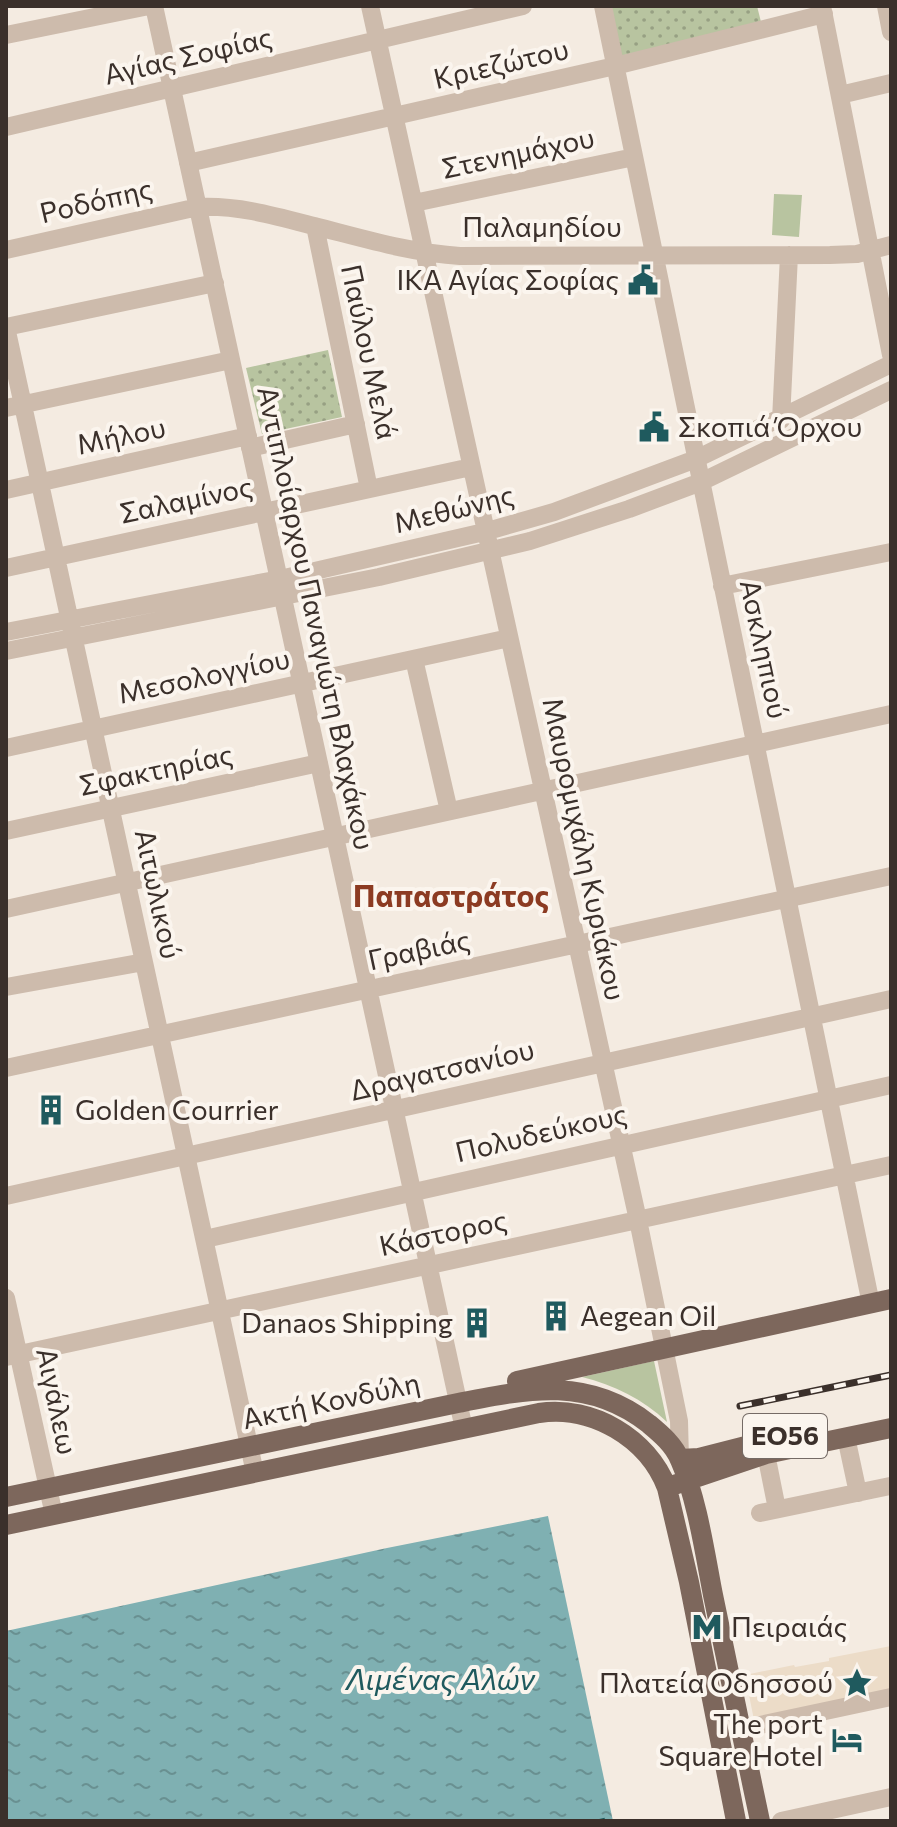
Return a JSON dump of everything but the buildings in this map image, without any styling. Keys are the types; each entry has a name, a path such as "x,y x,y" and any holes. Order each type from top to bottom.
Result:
{"main road":[{"name":"Ακτή Κονδύλη","path":"6,1497 458,1403 479,1389 881,1301"},
{"path":"458,1403 541,1389 565,1389 591,1394 620,1405 666,1439 680,1459 687,1481 760,1821"},
{"name":"Ακτή Κονδύλη","path":"6,1525 547,1412 588,1416 633,1441 652,1459 667,1488 689,1582 736,1821"},
{"name":"ΕΟ56","path":"680,1459 699,1458 891,1415"},
{"name":"ΕΟ56","path":"667,1488 766,1454 891,1428"}],"street":[{"path":"6,35 152,6"},
{"name":"Αντιπλοίαρχου Παναγιώτη Βλαχάκου","path":"152,6 266,511 464,1429"},
{"name":"Μαυρομιχάλη Κυριάκου","path":"370,6 601,1064 638,1220 679,1421 680,1459"},
{"name":"Αγίας Σοφίας","path":"6,127 523,6"},
{"name":"Ασκληπιού","path":"603,6 844,1175 881,1301"},
{"path":"886,6 891,32"},
{"path":"823,10 891,355"},
{"name":"Κριεζώτου","path":"188,163 615,66 823,10"},
{"path":"840,95 891,83"},
{"name":"Στενημάχου","path":"414,203 634,157"},
{"name":"Παλαμηδίου","path":"198,207 217,206 251,211 424,253 460,256 830,255 871,251 891,245"},
{"name":"Ροδόπης","path":"6,250 198,207"},
{"name":"Παύλου Μελά","path":"315,226 369,489"},
{"path":"781,420 789,255"},
{"path":"6,327 215,283"},
{"name":"Αιτωλικού","path":"6,327 14,407 40,482 255,1473"},
{"path":"14,407 231,360"},
{"name":"Μεθώνης","path":"282,588 554,512 696,459 891,364"},
{"name":"Μεθώνης","path":"6,632 71,628 489,553 592,522 701,482 891,390"},
{"name":"Μήλου","path":"6,490 356,424"},
{"name":"Σαλαμίνος","path":"6,568 471,467"},
{"path":"722,586 891,552"},
{"name":"Μεθώνης","path":"6,651 71,628"},
{"name":"Μεσολογγίου","path":"6,748 509,638"},
{"path":"414,659 449,811"},
{"path":"6,909 891,714"},
{"name":"Σφακτηρίας","path":"6,831 319,763"},
{"name":"Γραβιάς","path":"6,1068 891,876"},
{"path":"6,987 144,962"},
{"name":"Δραγατσανίου","path":"6,1196 891,999"},
{"name":"Πολυδεύκους","path":"205,1239 891,1085"},
{"name":"Κάστορος","path":"12,1355 891,1165"},
{"name":"Αιγάλεω","path":"6,1298 12,1355 54,1515"},
{"path":"846,1437 858,1493"},
{"path":"766,1454 768,1511 890,1486"},
{"path":"741,1729 891,1697"},
{"path":"781,1821 891,1797"}],"green space":[{"path":"610,6 757,6 761,22 621,56"},
{"path":"774,194 802,195 799,237 772,235"},
{"path":"328,350 342,417 262,434 246,368"},
{"path":"654,1361 667,1422 628,1394 582,1377"}],"shaded area":[{"name":"Πλατεία Οδησσού","path":"891,1646 891,1690 754,1720 745,1675 829,1661 829,1658"}],"water":[{"name":"Λιμένας Αλών","path":"548,1516 613,1821 6,1821 6,1631"}],"ferry route":[{"path":"595,1821 612,1817"}],"railway":[{"path":"740,1406 891,1375"}],"place":[{"name":"ΙΚΑ Αγίας Σοφίας","path":"643,280"},
{"name":"Σκοπιά Όρχου","path":"654,427"},
{"name":"Golden Courrier","path":"51,1110"},
{"name":"Aegean Oil","path":"556,1316"},
{"name":"Danaos Shipping","path":"477,1323"},
{"name":"Πειραιάς","path":"707,1627"},
{"name":"Πλατεία Οδησσού","path":"857,1683"},
{"name":"The port Square Hotel","path":"847,1740"}],"district":[{"name":"Παπαστράτος","path":"451,897"}]}
